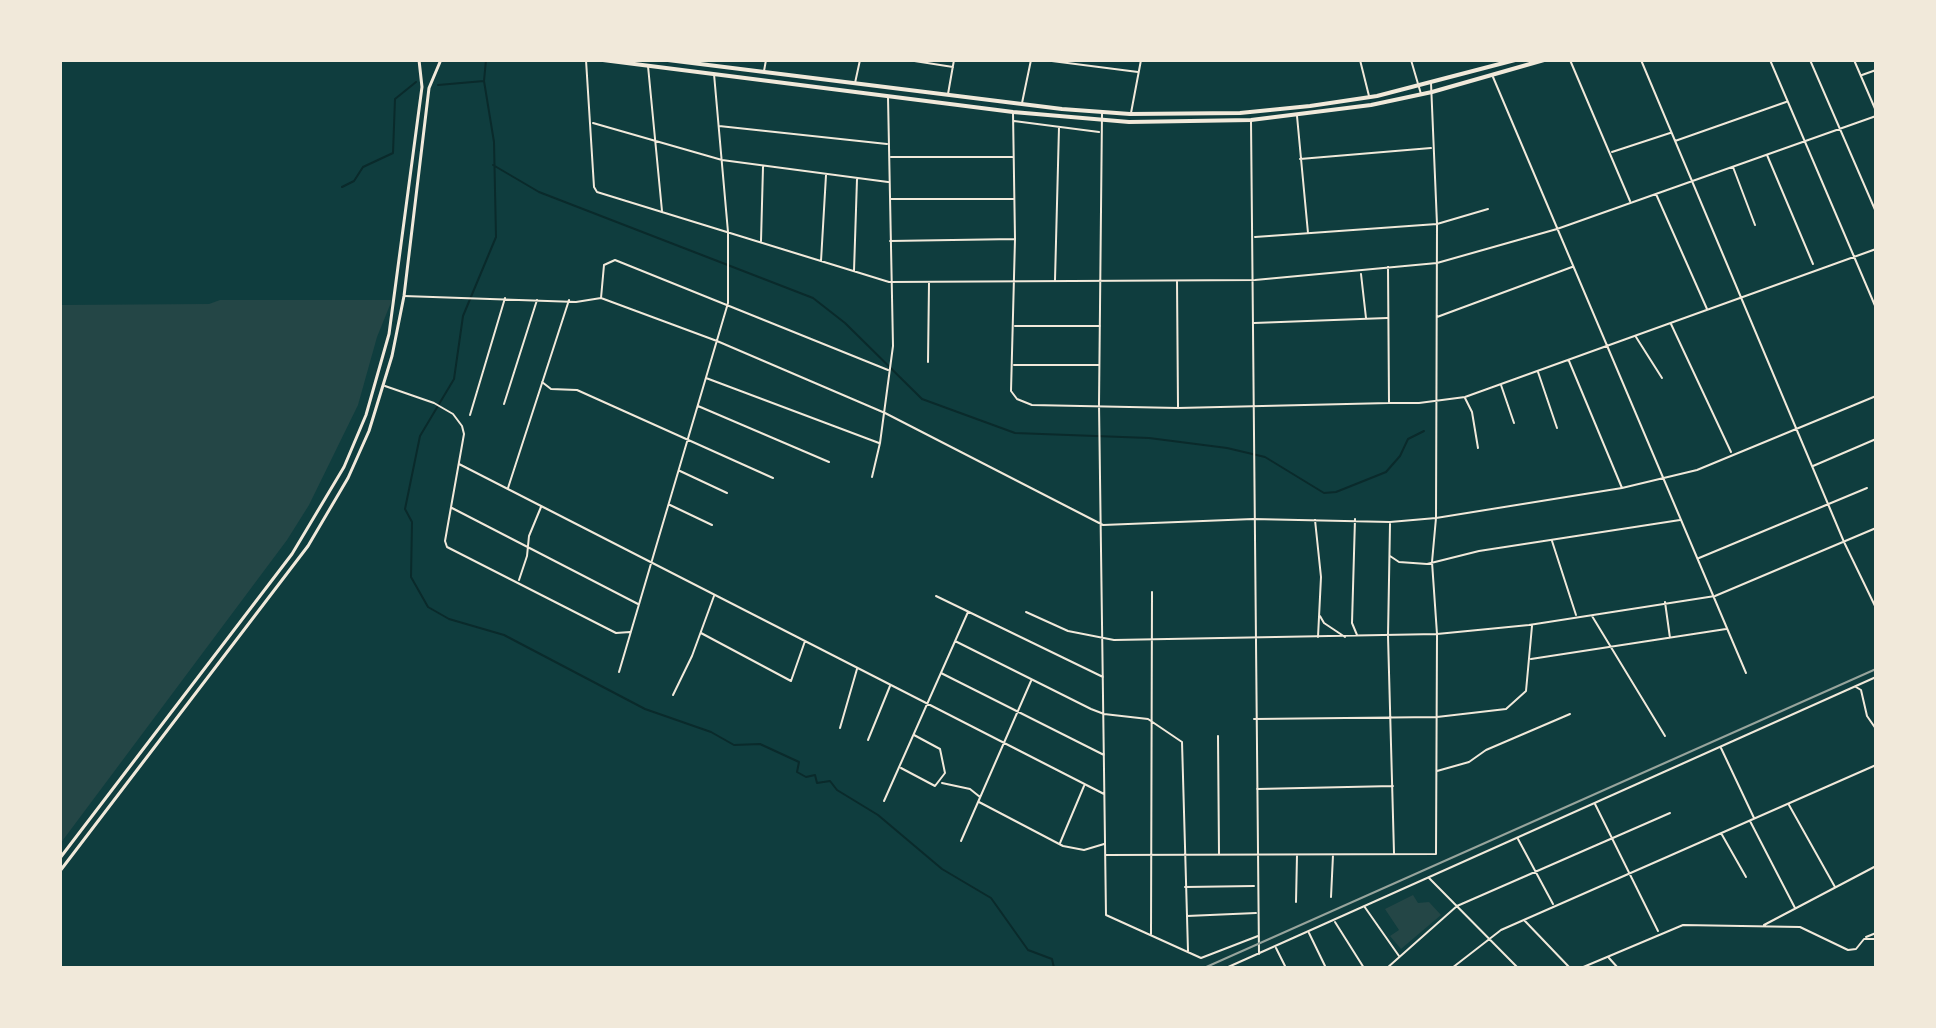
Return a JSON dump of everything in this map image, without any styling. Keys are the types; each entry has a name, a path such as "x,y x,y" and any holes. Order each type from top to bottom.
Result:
{"main road":[{"path":"60,858 296,548 344,467 366,415 389,334 422,87 420,60 443,61 429,88 404,296 384,386 348,478 308,546 60,871"},
{"path":"603,60 1101,121 1251,120 1297,115 1421,95 1544,60"},
{"path":"672,60 1022,104 1130,114 1240,113 1369,97 1515,60"}],"street":[{"path":"586,60 594,187 597,192 889,282 1255,280 1437,263 1557,229 1876,114 1854,60"},
{"path":"721,67 723,60"},
{"path":"763,72 766,60"},
{"path":"855,84 860,60"},
{"path":"908,60 953,67"},
{"path":"947,95 954,60"},
{"path":"1022,104 1031,60"},
{"path":"1044,60 1138,72"},
{"path":"1130,114 1141,60"},
{"path":"1360,60 1369,97"},
{"path":"1411,60 1421,95"},
{"path":"1570,60 1631,202"},
{"path":"1641,60 1844,542 1876,608"},
{"path":"1770,60 1876,308"},
{"path":"1810,60 1876,212"},
{"path":"648,65 662,212"},
{"path":"1861,76 1876,70"},
{"path":"619,672 728,303 728,232 714,74"},
{"path":"1493,76 1746,673"},
{"path":"1106,855 1436,854 1437,634 1432,562 1436,518 1437,224 1431,83"},
{"path":"872,477 885,413 893,346 889,282 888,96"},
{"path":"1675,141 1787,102"},
{"path":"1013,112 1015,239 1011,391 1020,402 1032,405 1254,407 1435,402 1465,397 1740,295 1876,249"},
{"path":"1102,112 1099,404 1108,917 1188,952 1208,957 1258,936"},
{"path":"1297,115 1308,233"},
{"path":"1251,120 1255,280 1255,855 1259,954"},
{"path":"1013,121 1102,133"},
{"path":"592,123 655,144 722,160 889,182"},
{"path":"718,126 889,144"},
{"path":"1055,281 1059,127"},
{"path":"1611,152 1671,132"},
{"path":"1300,159 1432,147"},
{"path":"1766,154 1813,264"},
{"path":"890,157 1014,157"},
{"path":"1732,166 1755,225"},
{"path":"761,242 763,167"},
{"path":"821,261 826,174"},
{"path":"854,271 857,177"},
{"path":"1655,193 1707,309"},
{"path":"890,199 1015,199"},
{"path":"1254,237 1437,224 1488,209"},
{"path":"889,241 1015,239"},
{"path":"601,298 604,265 612,259 728,303 890,371"},
{"path":"1437,317 1573,266"},
{"path":"1388,267 1389,403"},
{"path":"1361,271 1366,320"},
{"path":"1177,280 1178,408"},
{"path":"928,362 929,282"},
{"path":"404,296 537,300 601,298 717,341 885,413 1103,525 1253,519 1390,522 1436,518 1622,488 1664,480 1876,396"},
{"path":"470,415 505,298"},
{"path":"504,404 537,300"},
{"path":"507,489 569,300"},
{"path":"1254,323 1388,318"},
{"path":"1670,323 1731,454"},
{"path":"1013,326 1101,326"},
{"path":"1636,336 1662,378"},
{"path":"1568,360 1622,488"},
{"path":"1012,365 1100,365"},
{"path":"1538,371 1557,428"},
{"path":"706,378 880,443"},
{"path":"542,382 551,389 577,390 773,478"},
{"path":"1500,384 1514,423"},
{"path":"384,386 434,403 453,414 464,434 447,547 616,633 631,632"},
{"path":"1465,397 1472,412 1478,448"},
{"path":"698,406 829,462"},
{"path":"1812,467 1876,439"},
{"path":"459,464 1105,794"},
{"path":"679,471 727,493"},
{"path":"1697,559 1867,488"},
{"path":"669,505 712,525"},
{"path":"519,581 541,506"},
{"path":"451,508 639,605"},
{"path":"1315,519 1321,577 1318,637"},
{"path":"1355,519 1352,623 1358,636"},
{"path":"1390,556 1402,563 1432,562 1479,551 1681,520"},
{"path":"1390,522 1388,636 1394,854"},
{"path":"1026,612 1060,629 1104,638 1152,641 1437,634 1532,624 1715,596 1876,528"},
{"path":"1552,541 1576,617"},
{"path":"1151,935 1152,592"},
{"path":"673,695 714,595"},
{"path":"936,596 1104,678"},
{"path":"1665,602 1670,639"},
{"path":"884,801 968,612"},
{"path":"1319,615 1324,623 1345,637"},
{"path":"1591,615 1665,736"},
{"path":"1254,719 1437,717 1506,709 1526,691 1532,624"},
{"path":"1529,660 1727,629"},
{"path":"701,633 791,681 805,641"},
{"path":"955,641 1104,714 1151,721 1172,733 1184,747 1183,887 1188,952"},
{"path":"840,728 857,668"},
{"path":"941,673 1105,755"},
{"path":"1226,968 1876,677"},
{"path":"961,841 1032,680"},
{"path":"868,740 891,685"},
{"path":"1855,686 1861,690 1867,716 1876,729"},
{"path":"1437,771 1469,762 1486,750 1570,714"},
{"path":"913,734 940,749 945,773 941,783"},
{"path":"1218,736 1219,855"},
{"path":"1720,747 1755,818"},
{"path":"1452,968 1488,938 1554,905 1876,765"},
{"path":"899,766 935,786 941,783 970,789 980,797"},
{"path":"1059,844 1085,784"},
{"path":"1256,789 1393,786"},
{"path":"978,802 1059,844 1084,850 1105,843"},
{"path":"1594,803 1659,933"},
{"path":"1789,804 1836,889"},
{"path":"1387,968 1457,906 1670,813"},
{"path":"1749,820 1796,909"},
{"path":"1721,833 1746,877"},
{"path":"1517,838 1554,905"},
{"path":"1296,902 1297,855"},
{"path":"1331,897 1333,855"},
{"path":"1763,926 1876,866"},
{"path":"1428,877 1518,968"},
{"path":"1183,887 1256,886"},
{"path":"1364,906 1400,957"},
{"path":"1185,916 1257,913"},
{"path":"1334,920 1364,968"},
{"path":"1523,920 1570,968"},
{"path":"1581,968 1683,925 1800,927 1848,950 1856,949 1864,939 1876,933"},
{"path":"1308,932 1326,968"},
{"path":"1864,939 1876,939"},
{"path":"1275,946 1286,968"},
{"path":"1609,958 1618,968"},
{"path":"1241,961 1244,968"}],"shaded area":[{"path":"220,300 392,300 377,337 358,405 309,505 287,540 60,844 60,305 209,304"},
{"path":"1413,895 1418,903 1429,902 1441,915 1401,949 1390,936 1399,930 1385,909"}],"waterway":[{"path":"486,60 484,81 494,142 496,237 463,316 454,379 420,436 405,509 412,522 411,577 428,607 449,619 504,635 645,709 711,732 734,745 760,744 799,762 797,772 806,777 815,775 817,783 830,781 837,790 878,815 942,869 991,898 1028,950 1052,959 1054,968"},
{"path":"438,85 484,81"},
{"path":"342,187 354,181 363,167 393,153 395,99 416,82"},
{"path":"493,165 539,192 813,298 845,323 922,399 1015,433 1149,438 1227,448 1265,457 1324,493 1336,492 1386,472 1400,456 1408,439 1424,431"}],"railway":[{"path":"1204,968 1876,669"}]}
